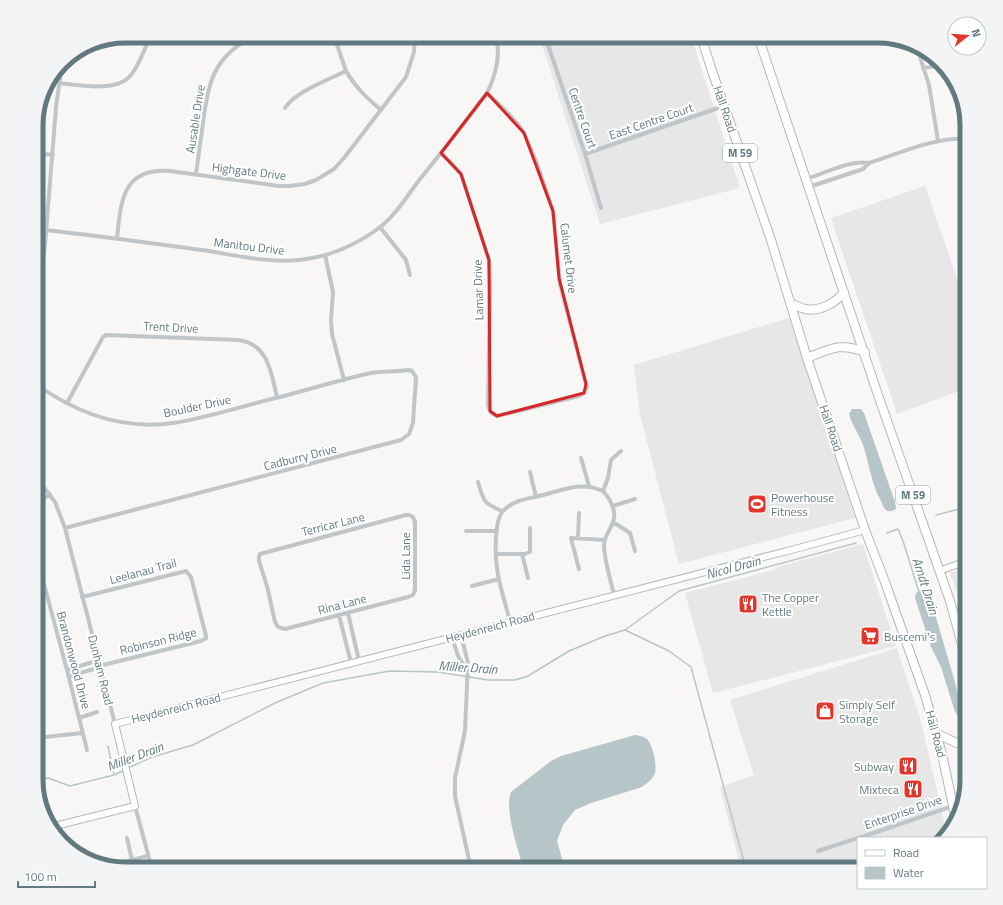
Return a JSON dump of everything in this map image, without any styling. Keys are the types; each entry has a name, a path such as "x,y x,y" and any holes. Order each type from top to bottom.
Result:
{"highway":[{"name":"Hall Road","path":"703,43 771,240 807,358 865,530 912,657 937,734 954,811"},
{"name":"M 59","path":"760,43 864,352 950,601 960,637"},
{"path":"790,303 805,309 815,309 833,303 844,292"},
{"path":"807,358 840,346 848,346 864,352"},
{"path":"937,734 957,743 960,743"}],"street":[{"path":"59,84 98,86 126,81 136,68 148,43"},
{"name":"Ausable Drive","path":"196,175 206,98 213,77 220,64 230,52 241,43"},
{"path":"336,43 346,71 358,89 381,110"},
{"name":"Highgate Drive","path":"117,238 121,203 127,188 137,178 152,172 162,171 278,186 305,184 324,176 334,169 352,148 406,77 414,52 415,43"},
{"name":"Manitou Drive","path":"46,230 117,238 269,260 298,260 325,255 358,242 380,227 406,199 487,93 494,79 498,61 497,43"},
{"name":"Centre Court","path":"547,43 585,154 601,208"},
{"path":"919,54 930,93 938,141"},
{"path":"923,68 935,66"},
{"path":"284,108 298,95 346,71"},
{"path":"43,262 60,74"},
{"name":"Calumet Drive","path":"487,93 517,123 524,133 536,161 553,211 560,284 587,388 580,396 501,416 492,414"},
{"name":"East Centre Court","path":"585,154 724,106"},
{"path":"809,187 863,169 870,163 938,141 960,139"},
{"name":"Lamar Drive","path":"441,153 461,174 489,260 488,405 492,414"},
{"path":"43,154 52,155"},
{"path":"806,179 861,162 870,163"},
{"path":"846,166 849,174"},
{"path":"380,227 406,260 410,275"},
{"path":"325,255 333,292 331,320 332,334 344,380"},
{"name":"Trent Drive","path":"67,403 103,337 106,335 238,340 248,342 260,349 265,356 277,397"},
{"name":"Cadburry Drive","path":"65,528 388,444 401,440 409,434 414,416 416,377 412,371 372,373 344,380"},
{"name":"Boulder Drive","path":"43,389 85,412 118,422 155,424 190,420 344,380"},
{"path":"603,491 608,478 610,463 614,456 621,451"},
{"path":"581,458 590,486"},
{"path":"530,472 536,497"},
{"path":"478,482 486,503 502,511"},
{"name":"Dunham Road","path":"43,486 50,494 65,528 150,862"},
{"path":"510,622 498,579 498,518 502,511 515,503 565,489 590,486 603,491 613,506 613,522 605,540 605,553 614,595"},
{"path":"43,499 50,494"},
{"path":"613,506 635,499"},
{"path":"578,538 579,513"},
{"name":"Terricar Lane","path":"278,627 275,622 267,586 259,561 260,554 406,516 411,516"},
{"name":"Lida Lane","path":"411,516 415,522 415,590 411,596"},
{"path":"613,522 630,533 635,551"},
{"path":"497,554 522,554 530,552 530,528"},
{"name":"Heydenreich Road","path":"115,724 865,530"},
{"path":"466,531 497,531"},
{"path":"579,569 571,538 605,540"},
{"path":"522,554 528,578"},
{"path":"939,571 960,564"},
{"name":"Leelanau Trail","path":"82,597 186,571 191,577 206,632 206,638"},
{"path":"472,586 498,579"},
{"name":"Brandonwood Drive","path":"43,582 87,750"},
{"name":"Rina Lane","path":"278,627 285,629 411,596"},
{"path":"348,613 359,661"},
{"path":"339,615 351,663"},
{"path":"461,635 468,660 465,731 456,770 454,787 456,803 470,862"},
{"path":"452,637 458,656 467,670"},
{"name":"Robinson Ridge","path":"68,676 101,667 103,665 198,642 206,638"},
{"path":"67,670 99,660"},
{"path":"79,718 97,712"},
{"path":"43,737 82,733"},
{"path":"57,826 135,806"},
{"name":"Enterprise Drive","path":"861,837 953,806"},
{"path":"126,838 132,860"},
{"name":"Enterprise Drive","path":"818,851 857,838"},
{"path":"124,862 148,856"}],"highlighted area":[{"path":"487,93 524,133 553,211 559,278 586,384 584,393 497,416 490,411 489,260 461,174 441,153"}],"shaded area":[{"path":"541,43 693,43 740,188 600,224"},
{"path":"925,186 960,287 960,391 897,414 831,218"},
{"path":"789,318 828,432 855,518 679,564 640,415 634,365"},
{"path":"863,544 896,646 713,693 685,593 777,569 777,567"},
{"path":"960,569 960,601 950,573"},
{"path":"897,648 921,721 945,827 937,837 857,837 857,862 739,862 720,787 754,775 730,700"}],"water":[{"path":"852,409 861,409 864,413 895,502 896,509 889,511 883,506 872,480 863,445 849,414"},
{"path":"927,587 932,593 935,614 960,704 960,718 955,712 941,667 931,647 915,598 916,593"},
{"path":"635,735 647,739 649,742 653,750 655,760 655,773 642,787 591,803 575,810 563,825 557,841 563,862 522,862 510,819 509,799 511,792 551,761 561,756"}],"waterway":[{"name":"Nicol Drain","path":"936,515 960,509"},
{"name":"Arndt Drain","path":"887,533 898,529 919,592"},
{"name":"Miller Drain","path":"128,768 152,757 193,745 275,703 323,683 390,671 438,672 488,680 515,680 528,676 569,651 605,636 625,630 679,591 856,543"},
{"name":"Miller Drain","path":"625,630 669,651 691,667 744,862"},
{"path":"108,746 114,775"},
{"name":"Miller Drain","path":"43,779 48,778 70,786 114,775 125,770"}],"place":[{"name":"Powerhouse Fitness","path":"757,504"},
{"name":"The Copper Kettle","path":"748,604"},
{"name":"Buscemi's","path":"870,636"},
{"name":"Simply Self Storage","path":"825,711"},
{"name":"Subway","path":"908,766"},
{"name":"Mixteca","path":"913,789"}]}
